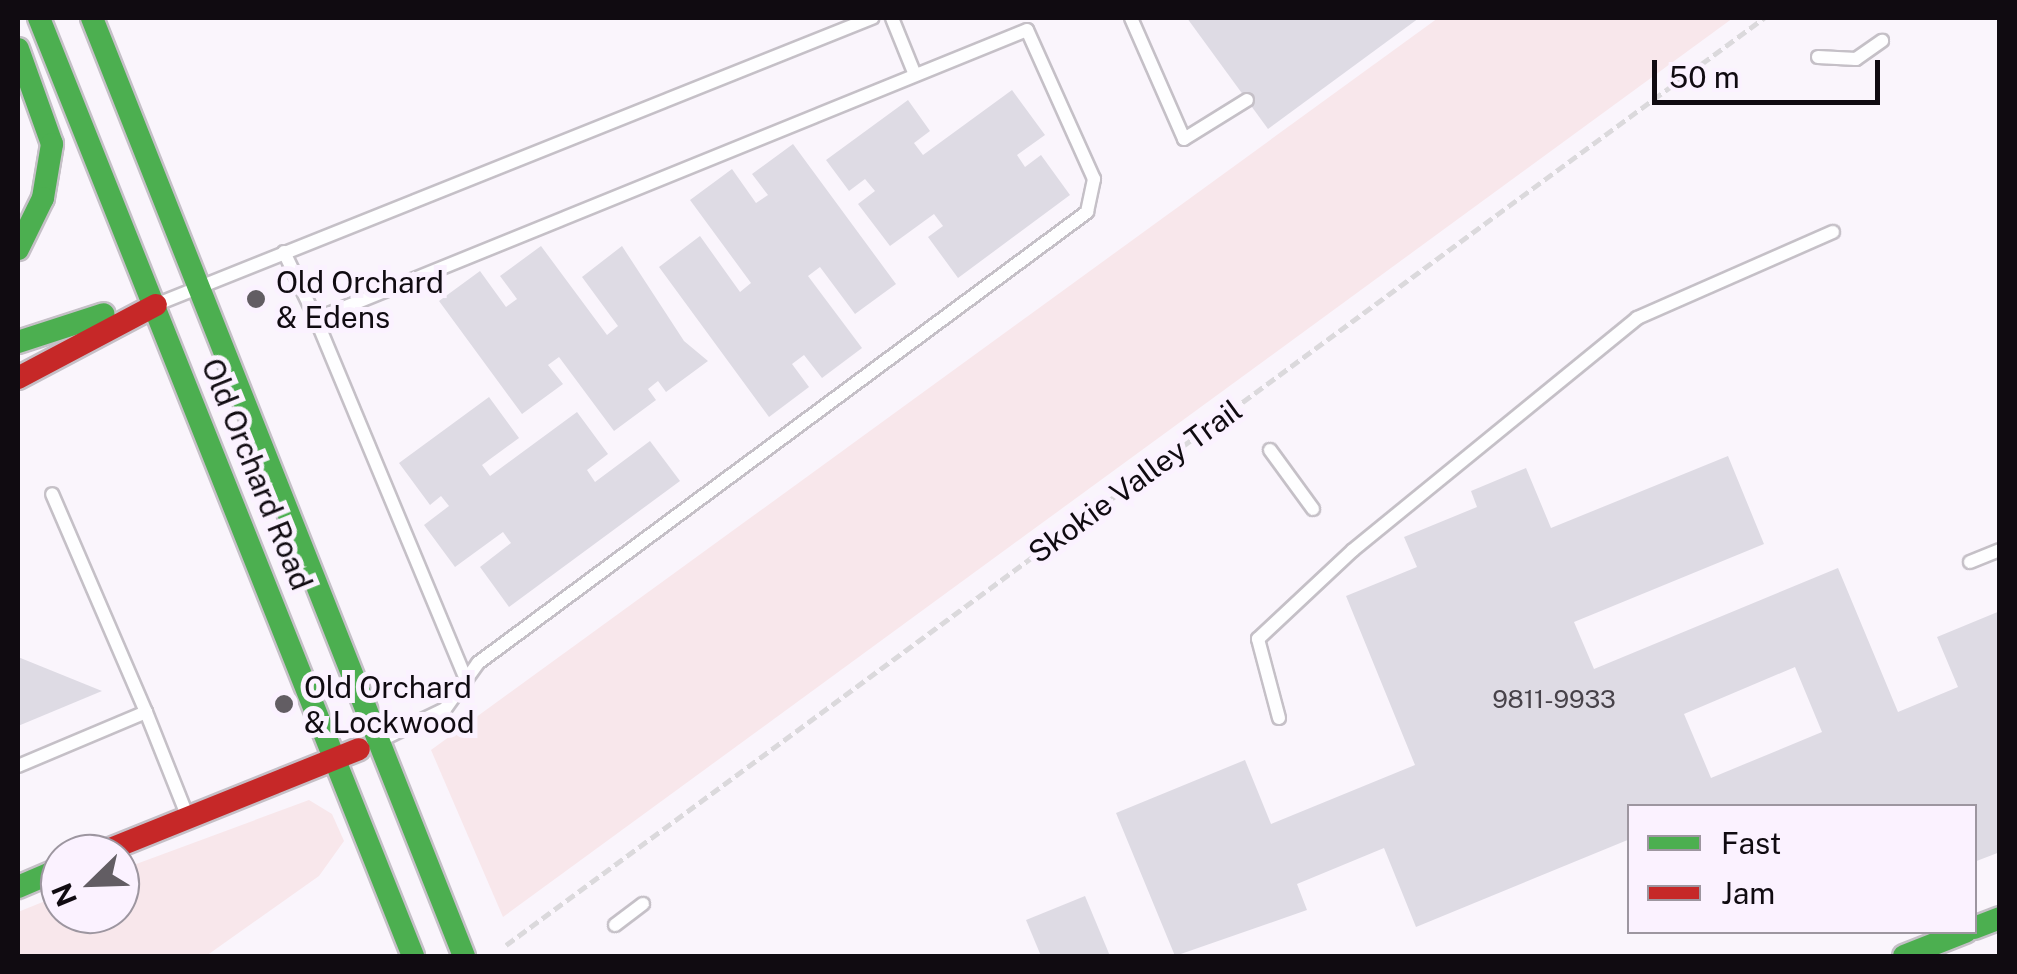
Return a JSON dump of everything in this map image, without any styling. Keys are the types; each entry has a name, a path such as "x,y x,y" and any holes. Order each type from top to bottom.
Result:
{"main road":[{"name":"Old Orchard Road","path":"39,18 340,757 413,956"},
{"name":"Old Orchard Road","path":"92,18 384,739 464,956"},
{"path":"18,48 52,144 43,198 18,250"},
{"path":"18,342 156,304"},
{"path":"18,378 156,304"},
{"path":"140,837 384,739"},
{"path":"1904,956 1960,934"}],"lane":[{"path":"156,304 872,18"},
{"path":"892,18 915,75"},
{"path":"1131,18 1184,139 1247,100"},
{"path":"316,319 1027,30 1094,179 1087,212 466,680 444,709 384,739"},
{"path":"1818,57 1856,60 1882,41"},
{"path":"1279,718 1258,639 1353,550 1637,318 1833,232"},
{"path":"284,252 316,319 466,680"},
{"path":"1270,450 1314,509"},
{"path":"52,494 188,818"},
{"path":"1970,562 2000,550"},
{"path":"18,766 146,712"},
{"path":"614,925 643,904"}],"path":[{"name":"Skokie Valley Trail","path":"506,945 1764,18"}],"shaded area":[{"path":"1438,18 1733,18 503,917 431,750"},
{"path":"309,800 332,814 344,841 319,876 206,956 18,956 18,912 40,903 40,934 140,934 140,863"}],"building":[{"path":"1187,18 1419,18 1268,129"},
{"path":"1012,90 1045,135 1017,155 1025,167 1041,155 1070,195 958,278 928,237 943,226 934,214 890,246 858,204 875,191 865,179 849,191 826,160 908,100 930,131 914,143 923,155"},
{"path":"793,144 896,284 855,314 820,267 808,276 862,348 822,378 804,355 792,364 809,387 769,417 659,267 700,236 740,292 751,283 690,200 732,169 756,203 768,195 752,174"},
{"path":"541,246 607,335 618,326 582,277 622,246 684,341 708,361 666,392 658,381 648,389 656,400 614,431 559,357 548,365 563,384 522,414 439,301 480,271 506,307 517,299 500,276"},
{"path":"489,397 519,438 482,465 490,476 577,412 608,454 587,470 595,482 650,441 680,481 509,607 480,567 511,543 503,532 455,567 424,525 449,506 441,496 430,505 399,463"},
{"path":"1728,456 1764,544 1574,622 1594,669 1838,568 1898,712 1958,687 1937,637 2000,611 2000,852 1977,861 1977,804 1627,804 1627,840 1416,927 1384,848 1297,884 1307,910 1175,956 1116,813 1245,760 1271,824 1415,765 1346,596 1417,567 1404,537 1477,507 1471,491 1526,468 1551,528","holes":["1795,667 1822,732 1711,778 1684,714"]},
{"path":"18,657 102,691 18,726"},
{"path":"1085,896 1110,956 1041,956 1026,920"}],"traffic: fast":[{"path":"39,18 413,956"},
{"path":"92,18 464,956"},
{"path":"18,49 52,144 43,198 18,249"},
{"path":"18,342 104,314"},
{"path":"18,887 40,878"},
{"path":"1977,927 2000,918"},
{"path":"1904,956 1960,934"}],"traffic: jam":[{"path":"18,378 156,305"},
{"path":"140,837 359,749"}],"place":[{"name":"Old Orchard & Edens","path":"256,299"},
{"name":"Old Orchard & Lockwood","path":"284,704"}]}
